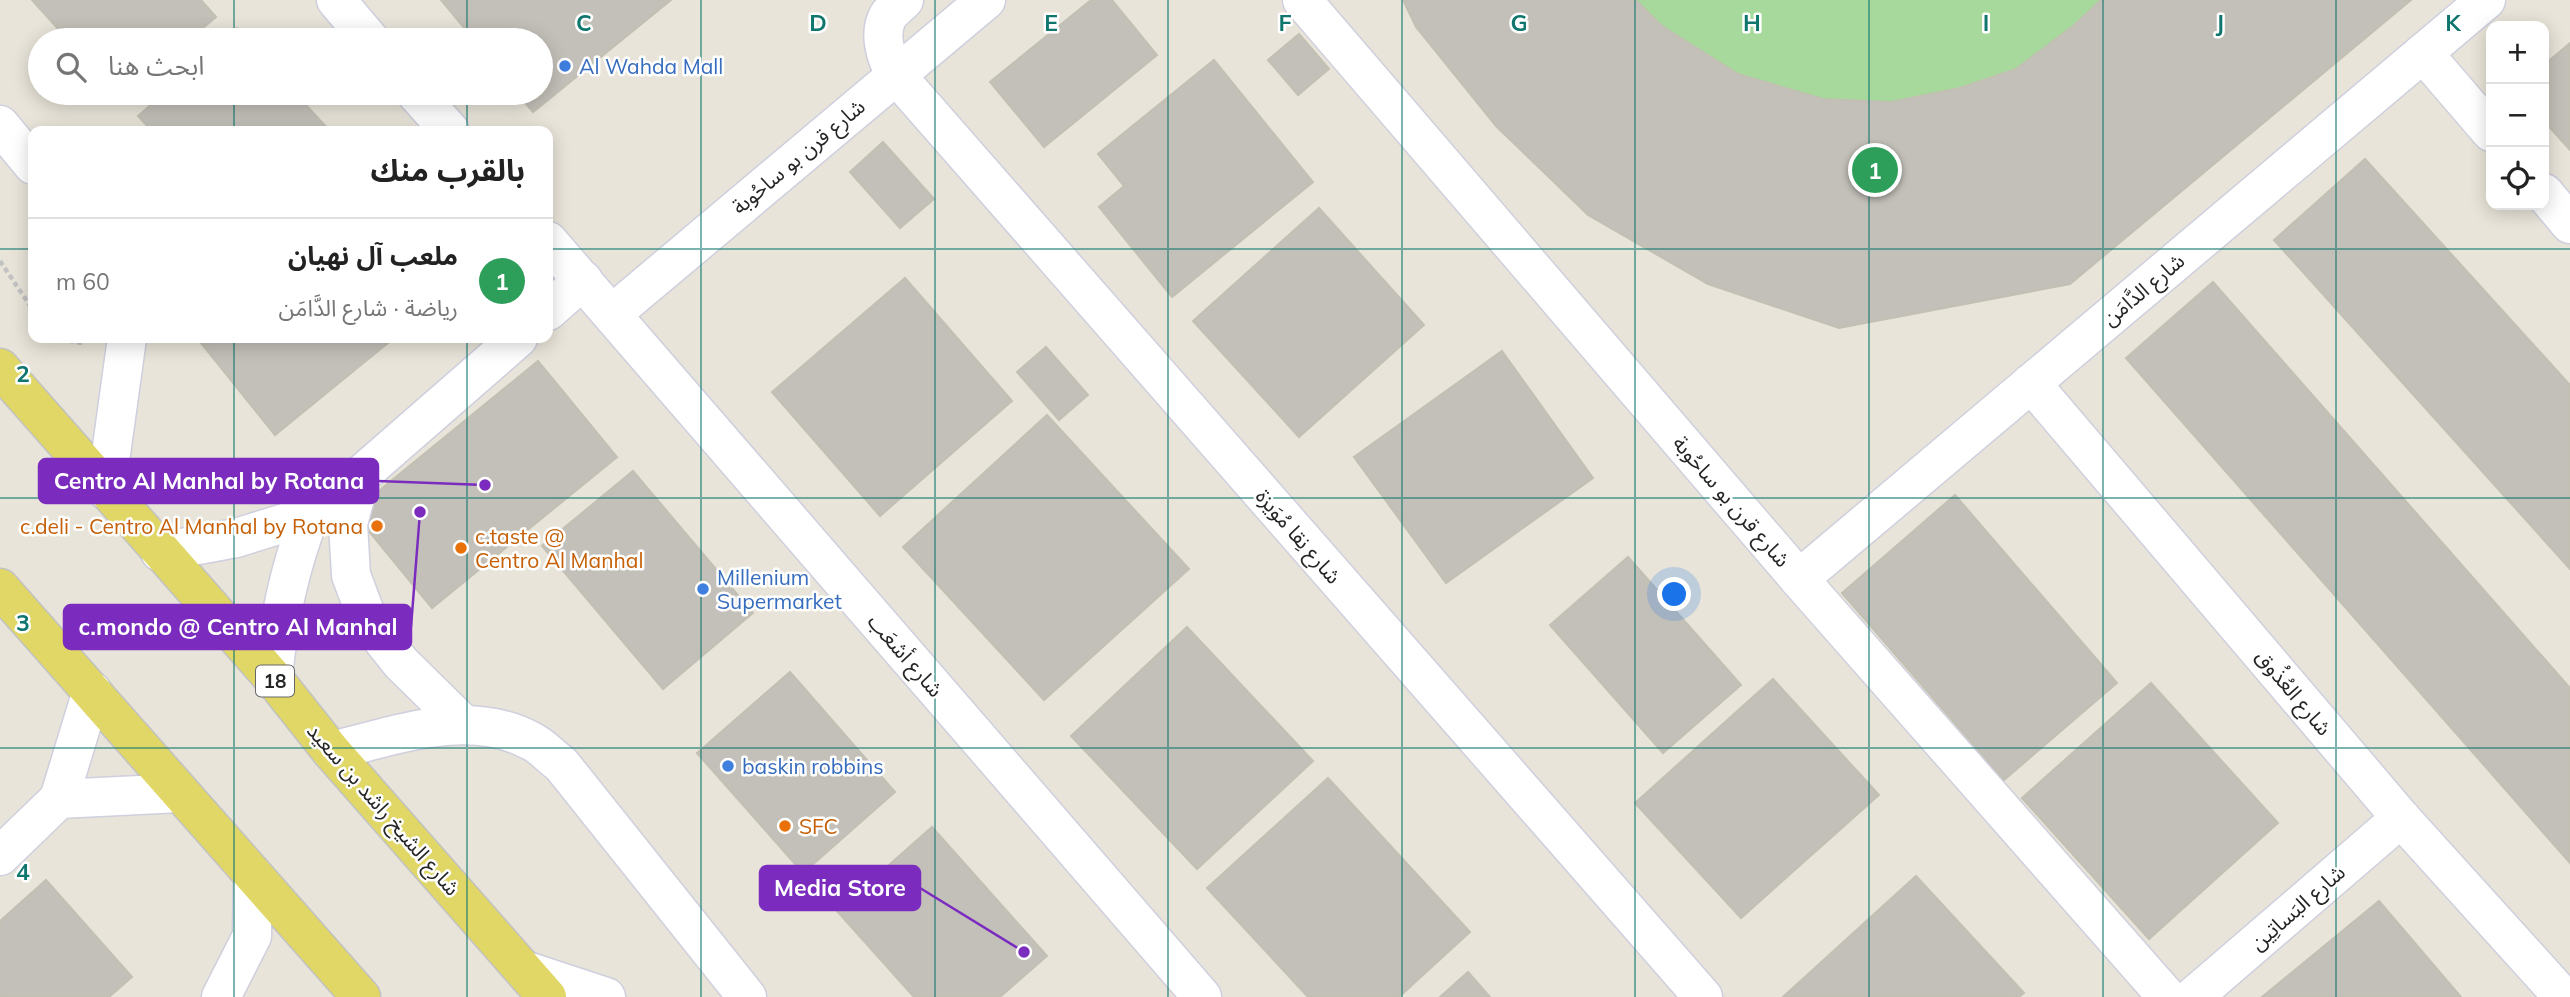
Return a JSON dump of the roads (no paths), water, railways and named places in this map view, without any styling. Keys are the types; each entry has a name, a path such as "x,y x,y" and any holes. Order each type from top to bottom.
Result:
{"main road":[{"name":"شارع الشيخ راشد بن سعيد","path":"0,368 536,984"},
{"path":"0,588 361,997"}],"street":[{"path":"336,0 360,28"},
{"path":"895,74 887,60 884,30 888,15 904,0"},
{"name":"شارع قرن بو ساحُوبة","path":"612,314 986,0"},
{"name":"شارع قرن بو ساحُوبة","path":"1301,0 1799,579 2167,997"},
{"name":"شارع الدَّامَن","path":"1799,579 2486,0"},
{"path":"2423,53 2486,126"},
{"name":"شارع نِقا مُوَيزة","path":"895,74 1703,997"},
{"path":"427,105 446,126"},
{"path":"0,125 28,159"},
{"path":"2549,199 2570,224"},
{"name":"شارع أشعَب","path":"553,247 1202,997"},
{"path":"553,307 583,280"},
{"path":"106,490 111,343"},
{"path":"160,552 236,538 310,515 361,475 512,343"},
{"name":"شارع العُذُوق","path":"2031,383 2401,818 2563,997"},
{"path":"361,475 348,524 351,575 369,623 401,663 463,724"},
{"path":"272,678 284,595 310,515"},
{"path":"0,856 59,799 92,691"},
{"path":"331,751 406,733 463,724 499,728 533,741 561,764 747,997"},
{"path":"59,799 180,793"},
{"name":"شارع البَساتِين","path":"2193,997 2401,818"},
{"path":"221,997 252,936 253,874"},
{"path":"536,984 607,997"}],"place":[{"name":"Al Wahda Mall","path":"565,66"},
{"name":"ملعب آل نهيان","path":"1875,170"},
{"name":"Centro Al Manhal by Rotana","path":"485,485"},
{"name":"c.mondo @ Centro Al Manhal","path":"420,512"},
{"name":"c.deli - Centro Al Manhal by Rotana","path":"377,526"},
{"name":"c.taste @ Centro Al Manhal","path":"461,548"},
{"name":"Millenium Supermarket","path":"703,589"},
{"name":"baskin robbins","path":"728,766"},
{"name":"SFC","path":"785,826"},
{"name":"Media Store","path":"1024,952"}]}
